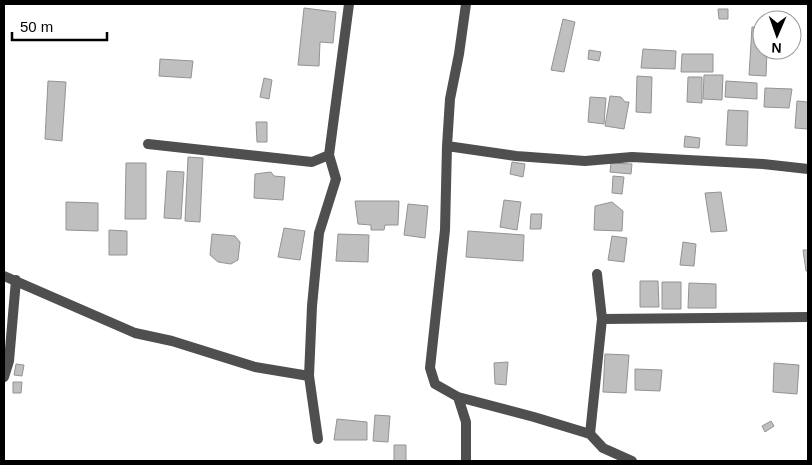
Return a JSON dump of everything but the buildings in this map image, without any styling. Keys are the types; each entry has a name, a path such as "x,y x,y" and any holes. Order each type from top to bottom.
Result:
{"street":[{"path":"318,439 309,376 312,306 319,233 336,179 329,155 349,4"},
{"path":"466,4 460,54 450,99 445,230 430,368 435,384 458,397 590,434 602,448 632,461"},
{"path":"148,144 312,162 329,155"},
{"path":"447,146 516,156 585,162 632,157 753,163 808,169"},
{"path":"590,434 602,319 597,274"},
{"path":"4,276 135,333 172,341 255,367 309,376"},
{"path":"4,377 9,361 16,280"},
{"path":"602,319 808,317"},
{"path":"458,397 466,422 466,461"}]}
